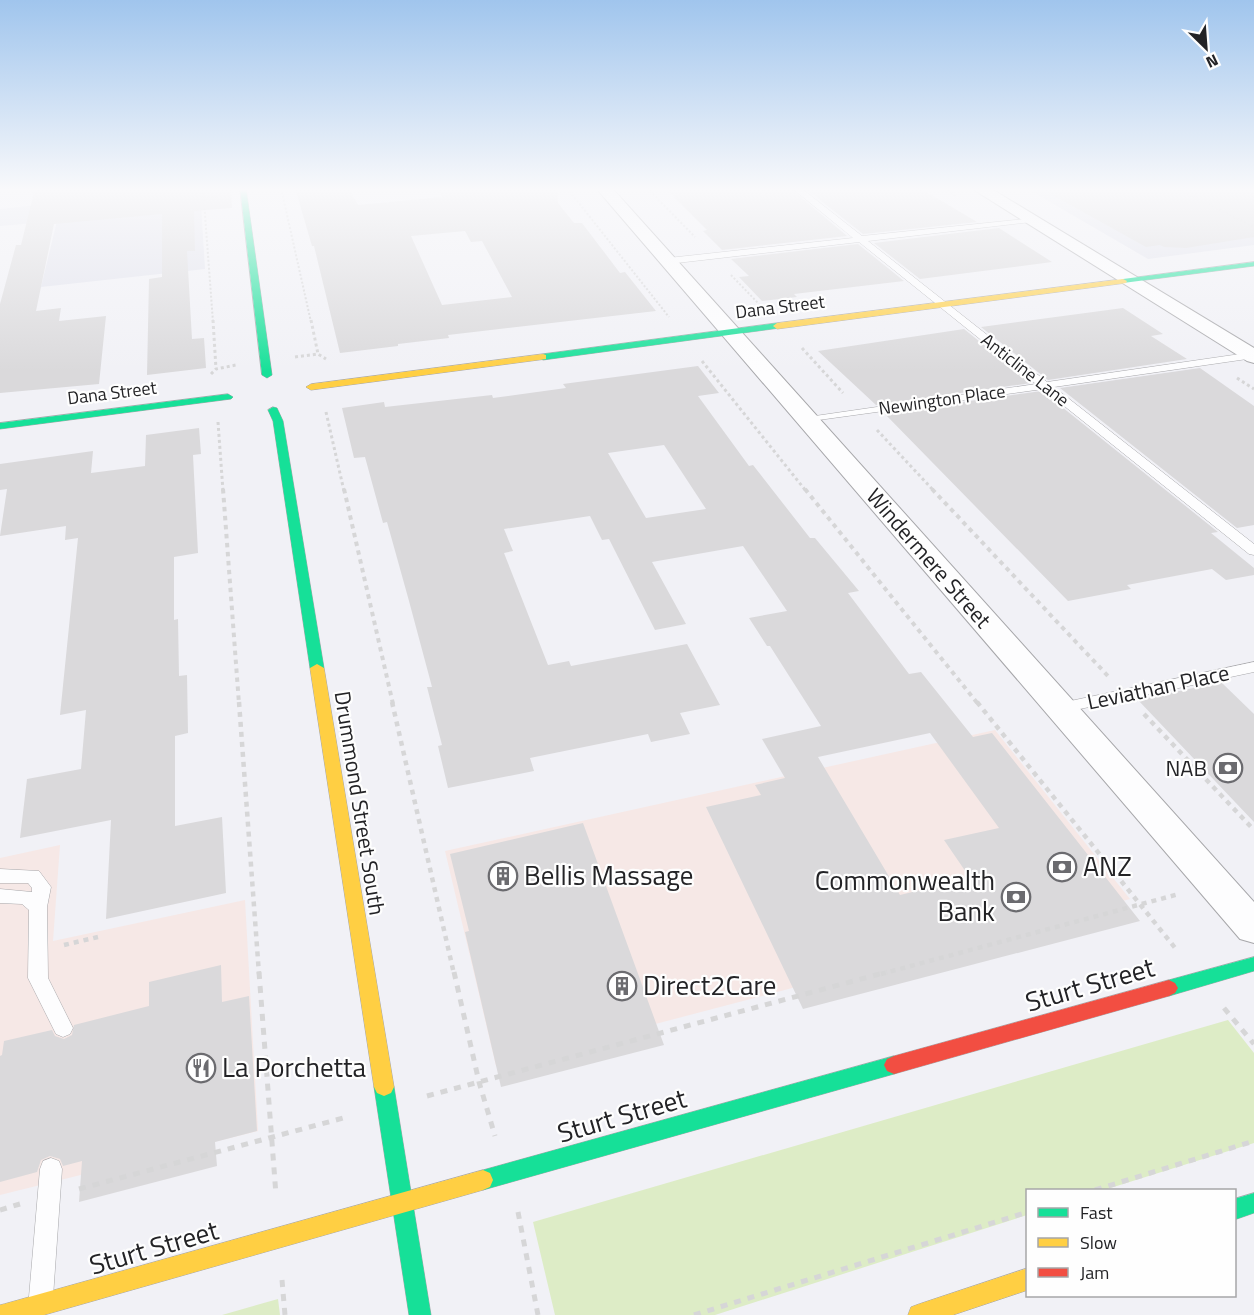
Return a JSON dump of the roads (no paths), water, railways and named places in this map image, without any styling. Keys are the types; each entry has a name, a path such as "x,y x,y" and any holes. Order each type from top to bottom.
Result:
{"main road":[{"path":"249,249 261,376 290,375 307,380 311,387"},
{"name":"Dana Street","path":"311,387 1254,264"},
{"name":"Drummond Street South","path":"311,387 309,394 295,403 267,410 278,421 420,1315"},
{"name":"Dana Street","path":"0,426 233,397"},
{"name":"Sturt Street","path":"4,1315 1254,964"},
{"path":"1236,1209 1254,1203"},
{"path":"919,1315 1026,1280"}],"street":[{"name":"Windermere Street","path":"658,249 1254,928"},
{"path":"1079,249 1253,356"}],"lane":[{"path":"668,261 775,249"},
{"name":"Anticline Lane","path":"873,249 1254,551"},
{"name":"Newington Place","path":"808,420 1253,356"},
{"name":"Leviathan Place","path":"1061,708 1254,667"},
{"path":"0,876 33,876 42,887 38,907 38,978 63,1028"},
{"path":"0,896 26,897 38,907"},
{"path":"40,1305 51,1169"}],"place":[{"name":"NAB","path":"1228,768"},
{"name":"ANZ","path":"1062,867"},
{"name":"Bellis Massage","path":"503,876"},
{"name":"Commonwealth Bank","path":"1016,897"},
{"name":"Direct2Care","path":"622,986"},
{"name":"La Porchetta","path":"201,1068"}]}
